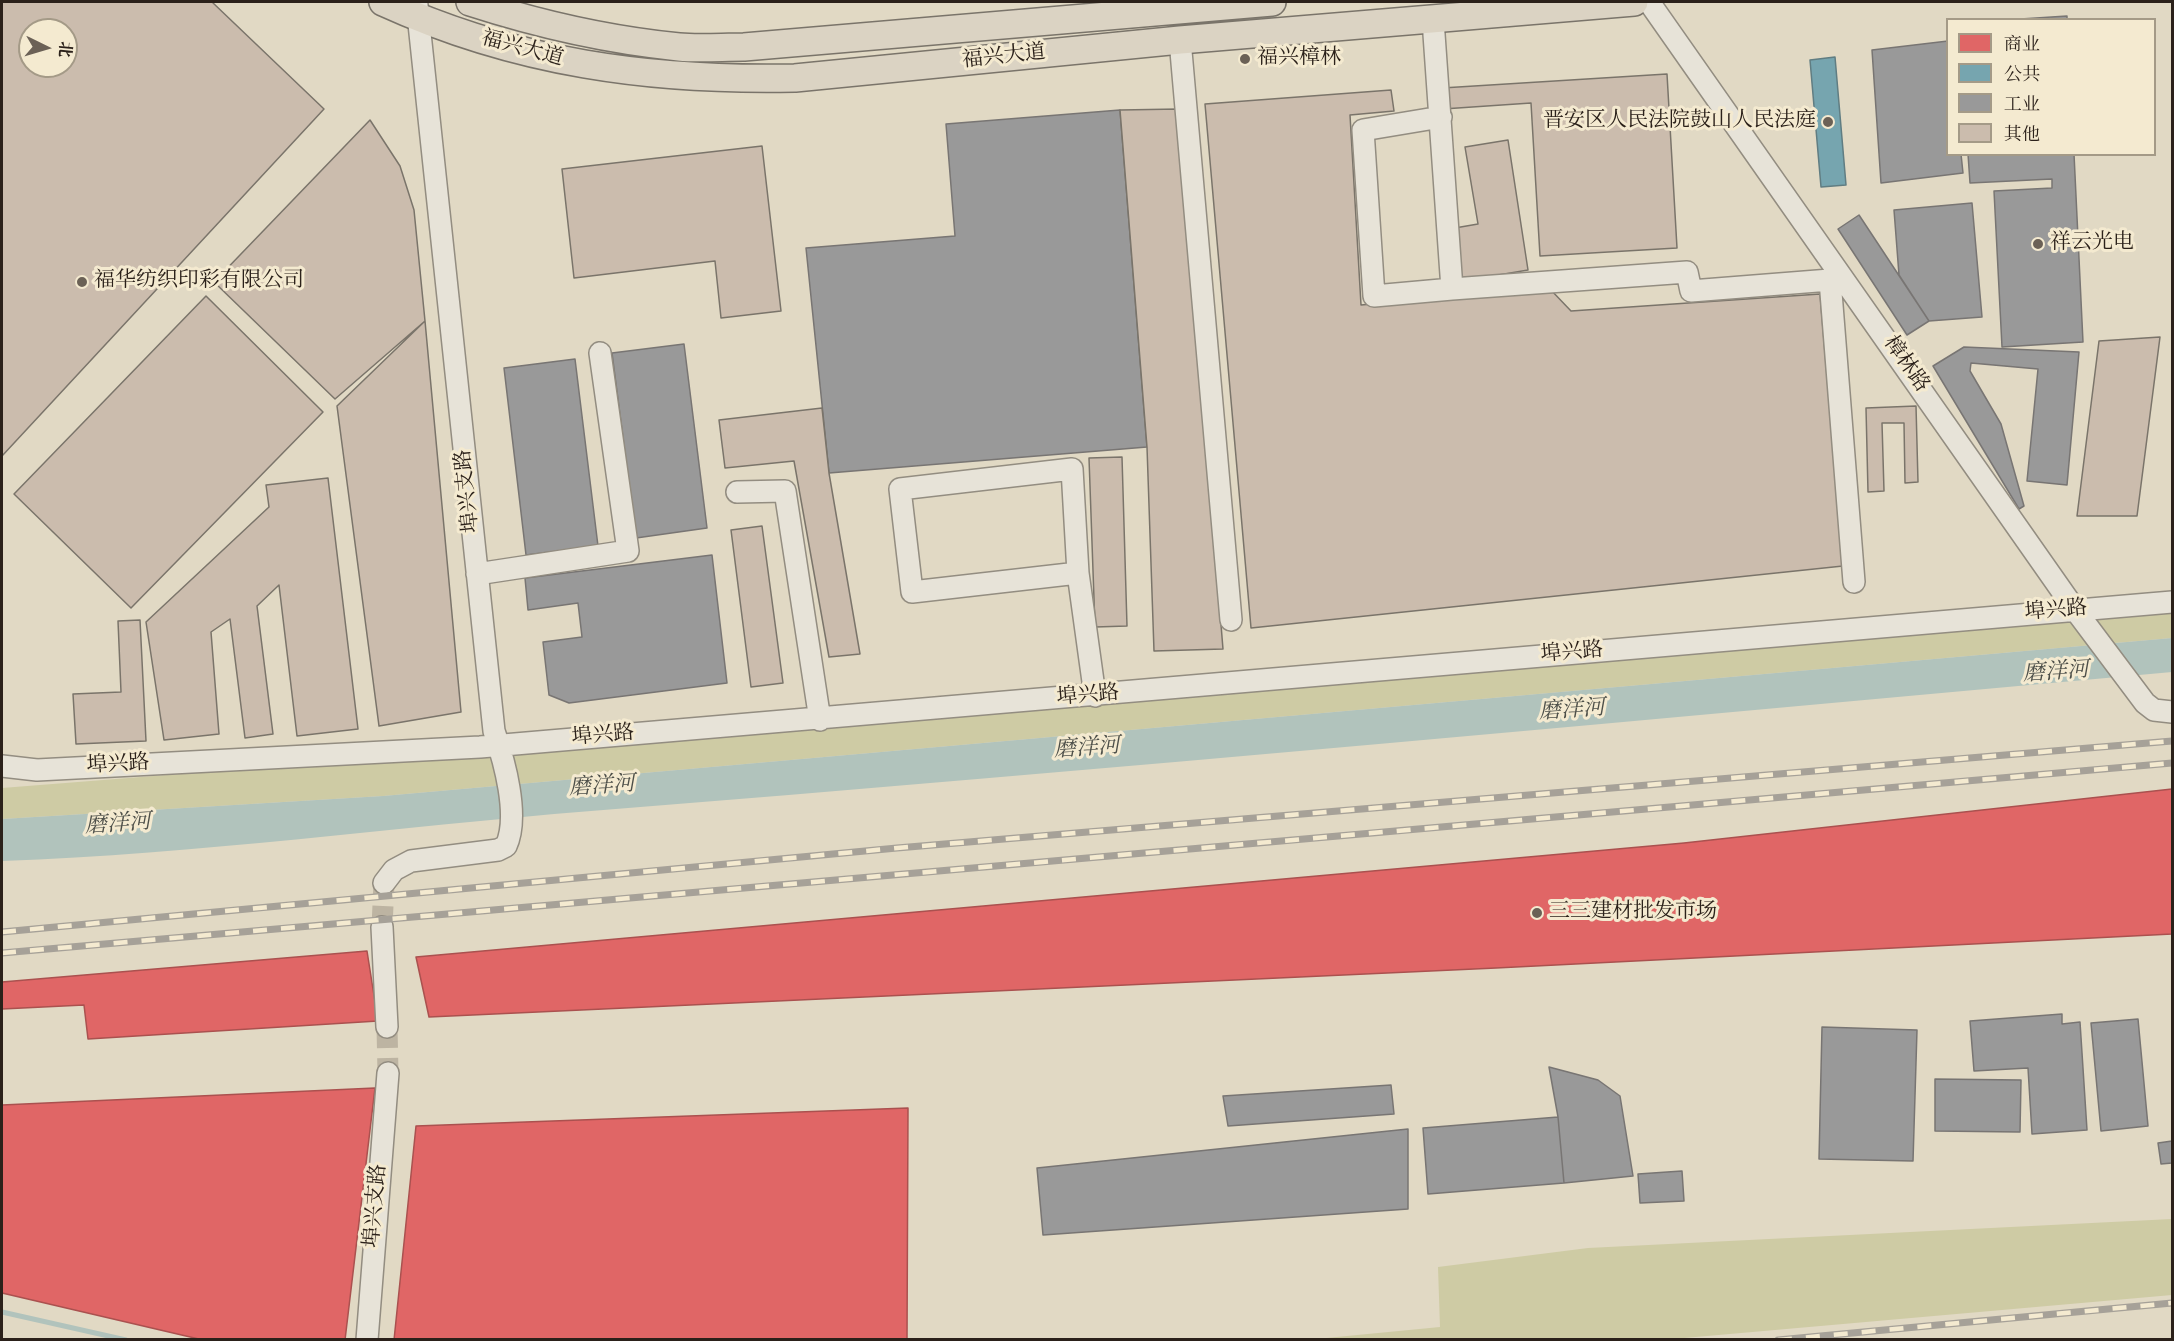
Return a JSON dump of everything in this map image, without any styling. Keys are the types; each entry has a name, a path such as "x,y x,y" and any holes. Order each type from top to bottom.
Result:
{"main road":[{"name":"福兴大道","path":"383,2 417,9 487,42 569,63 714,78 795,78 1180,40 1634,2"},
{"name":"福兴大道","path":"471,2 522,9 607,38 681,48 723,47 1138,7 1272,2"}],"street":[{"name":"樟林路","path":"1649,2 2076,611 2097,636 2136,692 2154,710 2172,712"},
{"name":"埠兴支路","path":"384,883 394,870 411,861 498,850 506,846 511,827 507,778 494,731 417,9"},
{"path":"1433,20 1452,289"},
{"path":"1180,40 1231,620"},
{"path":"1441,117 1363,130 1374,296 1686,272 1691,291 1830,280 1854,582"},
{"path":"477,574 628,551 600,353"},
{"path":"1078,573 912,592 900,489 1072,469 1078,573 1095,696"},
{"path":"737,492 785,491 820,720"},
{"name":"埠兴路","path":"2,766 37,770 499,746 2172,602"},
{"path":"382,927 387,1027"},
{"name":"埠兴支路","path":"367,1340 388,1073"}],"shaded area":[{"path":"2172,607 2172,638 383,796 2,819 2,788 888,718"},
{"path":"2172,1219 2172,1295 1673,1339 1316,1339 1440,1327 1438,1267 1588,1248"}],"water":[{"name":"磨洋河","path":"2172,638 2172,672 1184,761 517,817 223,846 2,861 2,819 383,796"}],"building: 商业":[{"name":"三三建材批发市场","path":"2172,789 2172,934 1496,968 429,1017 416,957 1684,843"},
{"path":"367,951 378,1021 88,1039 84,1005 2,1009 2,982"},
{"path":"375,1088 345,1340 203,1340 2,1293 2,1105"},
{"path":"908,1108 907,1340 394,1340 416,1126"}],"building: 公共":[{"name":"晋安区人民法院鼓山人民法庭","path":"1835,57 1846,185 1821,187 1810,60"}],"building: 工业":[{"path":"2067,16 2067,18 2036,18"},
{"path":"1946,41 1946,156 1961,156 1963,173 1881,183 1872,50"},
{"path":"1120,110 1147,447 829,473 806,248 955,236 946,124"},
{"name":"祥云光电","path":"1968,156 2074,156 2083,342 2002,347 1994,191 2052,188 2052,179 1970,183"},
{"path":"1972,203 1982,317 1929,321 1899,275 1894,210"},
{"path":"1859,215 1929,321 1907,335 1838,229"},
{"path":"684,344 707,528 636,538 612,353"},
{"path":"1964,347 2079,352 2067,485 2027,481 2038,369 1971,363 1970,371 2001,424 2024,506 2019,509 1933,366"},
{"path":"575,359 598,546 526,555 504,368"},
{"path":"712,555 727,683 569,703 549,695 543,642 582,637 578,603 528,610 525,578"},
{"path":"2062,1014 2062,1024 2080,1022 2087,1130 2032,1134 2028,1068 1974,1071 1970,1021"},
{"path":"2138,1019 2148,1126 2101,1131 2091,1023"},
{"path":"1822,1027 1917,1030 1913,1161 1819,1159"},
{"path":"1549,1067 1598,1080 1620,1096 1633,1176 1564,1183 1558,1117"},
{"path":"1935,1079 2021,1080 2020,1132 1935,1131"},
{"path":"1391,1085 1394,1114 1228,1126 1223,1096"},
{"path":"1558,1117 1564,1183 1428,1194 1423,1128"},
{"path":"1408,1129 1408,1209 1043,1235 1037,1168"},
{"path":"2172,1141 2172,1163 2161,1164 2158,1143"},
{"path":"1682,1171 1684,1201 1640,1203 1638,1174"}],"building: 其他":[{"name":"福华纺织印彩有限公司","path":"2,2 212,2 324,109 2,456"},
{"path":"1667,74 1677,248 1540,256 1531,103 1443,109 1442,88"},
{"path":"1391,90 1394,111 1350,115 1361,305 1549,288 1571,311 1820,294 1843,566 1251,628 1205,104"},
{"path":"1179,109 1223,649 1154,651 1147,447 1120,110"},
{"name":"福华纺织印彩有限公司","path":"370,120 400,166 414,210 425,321 335,399 214,282"},
{"path":"1508,140 1528,270 1457,282 1449,229 1478,224 1465,147"},
{"path":"762,146 781,311 721,318 715,261 574,278 562,169"},
{"name":"福华纺织印彩有限公司","path":"206,296 323,412 131,608 14,494"},
{"path":"425,321 461,712 379,726 337,406"},
{"path":"2160,337 2137,516 2077,516 2099,341"},
{"path":"1916,406 1918,482 1905,483 1904,423 1882,423 1884,491 1868,492 1866,408"},
{"path":"822,408 829,473 860,654 829,657 794,461 725,468 719,420"},
{"path":"1122,457 1127,626 1095,627 1089,458"},
{"path":"328,478 358,729 297,736 279,585 257,606 273,734 245,738 230,619 211,632 219,734 164,740 146,622 269,507 266,485"},
{"path":"762,526 783,683 751,687 731,530"},
{"path":"140,620 146,741 76,744 73,694 121,692 118,621"}],"waterway":[{"path":"2,1312 126,1340"}],"tunnel":[{"path":"382,927 384,883"},
{"path":"387,1027 388,1073"}],"railway":[{"path":"2,932 897,848 2172,741"},
{"path":"2,953 2172,763"},
{"path":"1778,1340 2172,1303"}],"place":[{"name":"福兴樟林","path":"1245,59"},
{"name":"晋安区人民法院鼓山人民法庭","path":"1828,122"},
{"name":"祥云光电","path":"2038,244"},
{"name":"福华纺织印彩有限公司","path":"82,282"},
{"name":"三三建材批发市场","path":"1537,913"}]}
